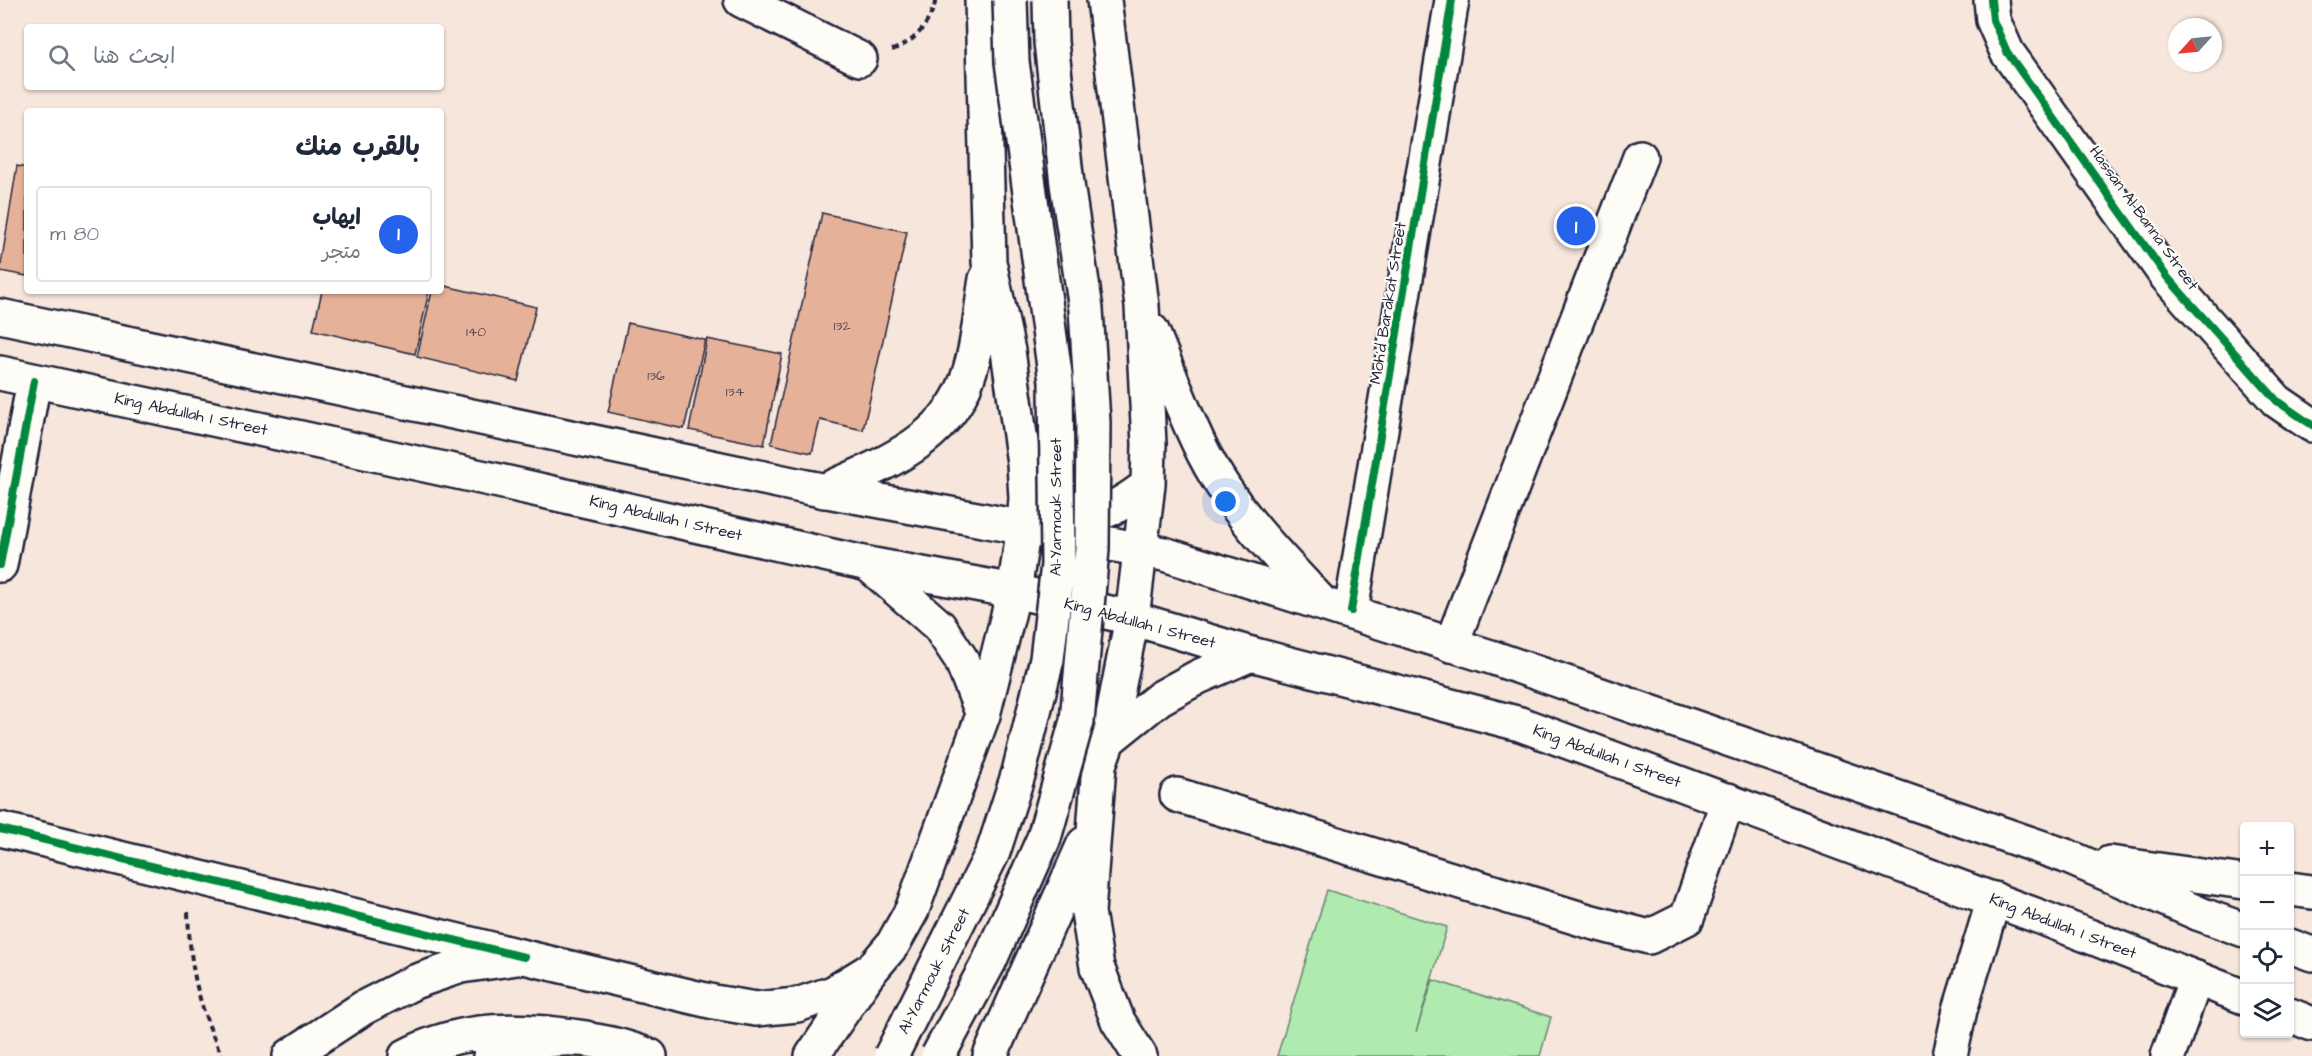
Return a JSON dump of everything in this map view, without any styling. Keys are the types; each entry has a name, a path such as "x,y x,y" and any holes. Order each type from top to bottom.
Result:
{"main road":[{"path":"741,0 872,55"},
{"path":"824,491 901,455 928,437 951,412 965,386 973,353 988,262 982,0"},
{"name":"Al-Yarmouk Street","path":"891,1056 993,852 1019,772 1047,659 1058,565 1056,381 1015,85 1010,0"},
{"name":"Al-Yarmouk Street","path":"938,1056 989,962 1044,838 1077,721 1092,549 1093,422 1086,309 1067,184 1051,42 1050,0"},
{"path":"1104,0 1142,306 1149,444 1142,550 1132,618 1108,740 1099,765 1092,825 1088,912 1097,967 1118,1021 1140,1056"},
{"name":"Moh'd Barakat Street","path":"1336,607 1452,0"},
{"name":"Hassan Al-Banna Street","path":"1991,0 1993,20 2007,52 2167,277 2277,401 2312,425"},
{"path":"1451,645 1640,157"},
{"path":"812,1056 872,969 893,944 912,910 982,715 1014,591 1024,527 1026,498 1024,463 1008,351 988,262"},
{"path":"1142,306 1210,464 1258,535 1336,607"},
{"path":"0,316 824,491 1142,550 1336,607 1451,645 2066,856 2200,914 2240,929"},
{"name":"King Abdullah I Street","path":"0,373 490,478 868,564 1014,591 1132,618 1251,654 1520,724 1994,899 2240,995"},
{"path":"0,565 34,381"},
{"path":"1024,463 1041,491 1051,502 1068,512 1086,516 1108,512 1124,504 1148,485"},
{"path":"868,564 926,614 945,634 961,659 982,715"},
{"path":"1108,740 1160,698 1198,677 1251,654"},
{"path":"1177,795 1588,921 1649,937 1687,918 1728,800"},
{"path":"990,1056 1092,825"},
{"path":"0,829 524,957 714,1002 756,1009 797,1005 833,993 872,969"},
{"path":"2066,856 2240,881"},
{"path":"2294,890 2312,892"},
{"path":"1950,1056 1960,1010 1994,899"},
{"path":"2294,948 2312,954"},
{"path":"290,1056 363,1008 414,982 461,966 524,957"},
{"path":"2168,1056 2196,978"},
{"path":"2294,1017 2312,1024"},
{"path":"406,1056 423,1047 463,1035 500,1030 539,1030 586,1038 619,1044 650,1056"},
{"path":"490,1056 519,1044 552,1038 586,1038"}],"path":[{"path":"872,55 909,44 930,19 936,0"},
{"path":"188,874 189,946 196,994 222,1056"}],"green space":[{"path":"1327,890 1447,927 1416,1032 1433,980 1551,1017 1540,1056 1277,1056"}],"building":[{"path":"17,166 24,167 24,275 0,271"},
{"path":"822,213 907,232 863,430 820,420 812,453 771,444"},
{"path":"444,286 536,307 518,381 417,357 431,294 444,294"},
{"path":"321,294 428,294 415,354 313,330"},
{"path":"628,323 705,340 684,429 608,412"},
{"path":"707,339 782,354 764,445 689,430"}],"cycle path":[{"path":"1351,611 1452,0"},
{"path":"1991,0 1993,20 2007,52 2167,277 2277,401 2312,425"},
{"path":"0,565 34,381"},
{"path":"0,829 524,957"}],"place":[{"name":"ايهاب","path":"1576,226"}]}
